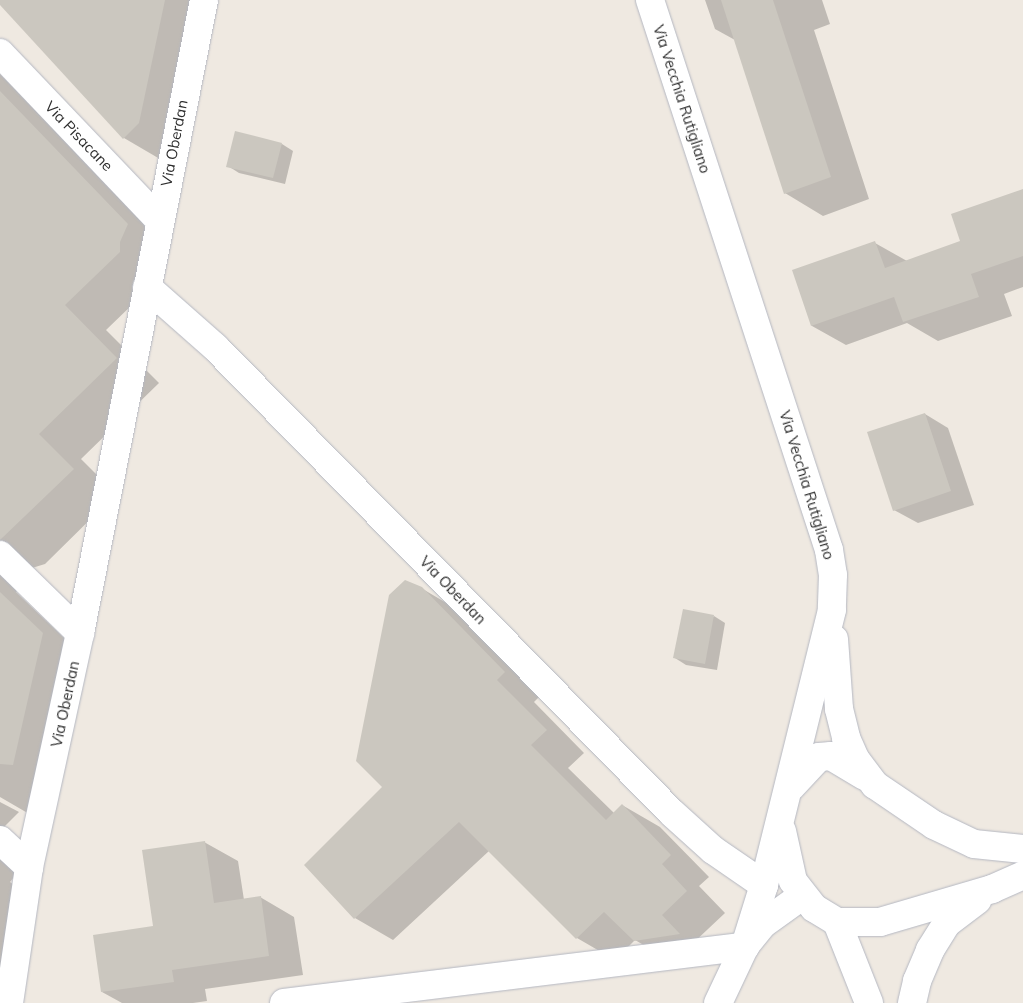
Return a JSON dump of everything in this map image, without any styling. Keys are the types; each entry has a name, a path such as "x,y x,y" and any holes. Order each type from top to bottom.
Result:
{"street":[{"name":"Via Oberdan","path":"9,1003 29,867 80,633 159,220 204,0"},
{"name":"Via Vecchia Rutigliano","path":"650,0 829,550 833,575 832,610 764,885 745,946 718,1003"},
{"name":"Via Pisacane","path":"0,53 159,220"},
{"name":"Via Oberdan","path":"147,287 222,354 672,813 713,850 764,885"},
{"path":"0,555 80,633"},
{"path":"832,610 839,709 846,738 856,760 875,784"},
{"path":"788,791 808,766 819,757 831,756 848,764 934,825 974,844 1023,849"},
{"path":"780,820 787,863 802,896 817,910 837,922 880,922 992,889 1023,874"},
{"path":"0,840 29,867"},
{"path":"912,1003 927,958 947,923 992,889"},
{"path":"284,1003 745,946 762,924 802,896"},
{"path":"837,922 869,1003"}],"building":[{"path":"0,0 165,0 139,123 123,139 0,5"},
{"path":"721,0 773,0 831,177 784,194"},
{"path":"0,91 128,224 120,242 120,252 65,305 117,358 39,434 74,469 0,540"},
{"path":"235,131 282,143 273,178 226,167"},
{"path":"1023,189 1023,256 971,274 979,297 903,322 894,297 811,326 792,270 875,241 885,268 960,241 951,214"},
{"path":"925,413 951,491 893,511 867,432"},
{"path":"405,580 422,587 505,672 497,680 547,730 531,745 606,820 622,804 671,855 662,864 687,891 662,915 680,934 634,941 604,912 576,939 459,822 354,919 304,865 382,787 356,761 389,595"},
{"path":"0,592 43,633 13,765 0,764"},
{"path":"683,609 714,615 705,664 673,658"},
{"path":"205,841 214,903 261,896 269,956 172,970 174,982 101,992 93,935 153,926 142,850"}]}
